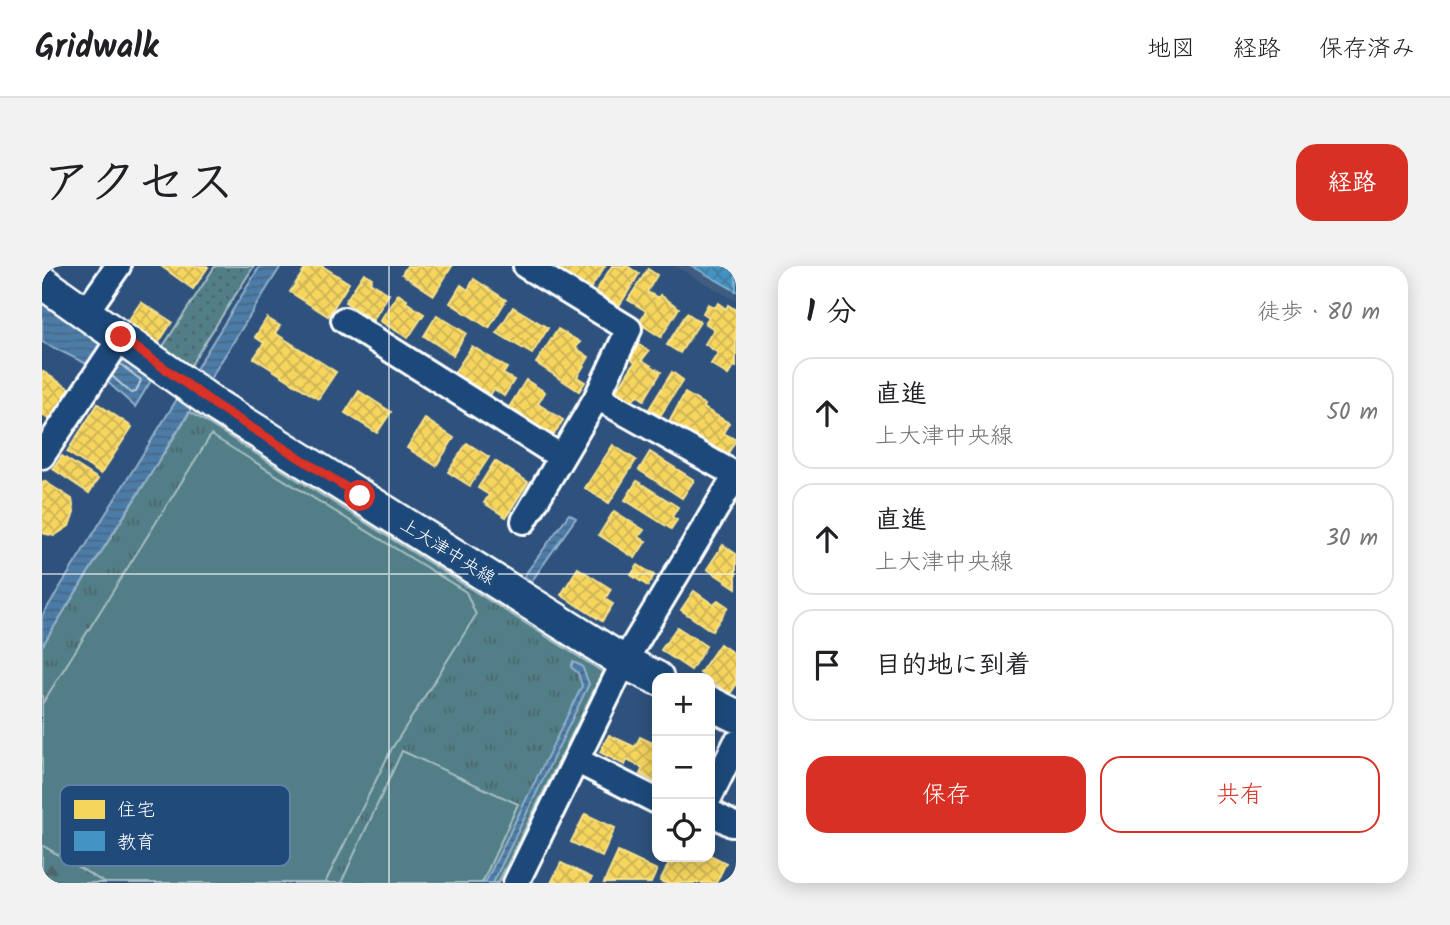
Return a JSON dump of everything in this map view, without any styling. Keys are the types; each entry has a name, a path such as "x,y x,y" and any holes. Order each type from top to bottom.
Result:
{"street":[{"path":"86,312 118,266"},
{"path":"524,521 597,397 629,329 526,266"},
{"path":"42,282 121,337 42,457"},
{"path":"344,320 561,457"},
{"name":"上大津中央線","path":"121,337 206,398 624,662 652,676"},
{"path":"516,883 624,662 736,475 597,397"},
{"path":"715,709 735,735 715,784"},
{"path":"576,760 653,799"},
{"path":"715,815 732,824"}],"shaded area":[{"path":"675,266 736,266 736,301"}],"green space":[{"path":"215,266 254,266 188,369 160,351"},
{"path":"190,412 603,672 498,883 42,883 42,646"},
{"path":"211,435 466,592 476,615 391,750 325,883 105,883 77,866 290,866 290,785 60,785 60,856 42,845 42,704"},
{"path":"402,751 518,804 482,883 341,883"},
{"path":"42,845 60,856 60,866 77,866 105,883 42,883"}],"water":[{"path":"260,266 281,266 210,379 196,369"},
{"path":"42,299 152,379 135,407 89,365 42,342"},
{"path":"179,396 193,406 42,646 42,616"},
{"path":"569,514 576,518 531,582 524,576"},
{"path":"573,662 582,666 589,684 493,883 485,883 582,686 578,673 571,667"}],"building: 住宅":[{"path":"161,266 207,266 208,267 193,289"},
{"path":"307,266 322,266 349,283 328,316 290,292"},
{"path":"407,266 452,266 434,295 402,274"},
{"path":"605,266 588,292 551,268"},
{"path":"612,266 627,266 639,274 619,306 596,291"},
{"path":"648,269 657,275 647,292 658,298 660,295 679,308 661,337 639,323 646,311 628,300"},
{"path":"364,273 372,278 370,282 389,294 373,320 345,302"},
{"path":"474,279 506,300 489,328 450,303 461,285 468,290"},
{"path":"398,294 424,314 408,338 380,321"},
{"path":"141,302 172,322 157,345 126,324"},
{"path":"718,303 726,309 728,305 736,310 736,367 734,366 728,375 711,364 718,353 705,344 714,329 705,323 709,317 703,313 708,304 715,308"},
{"path":"513,307 548,328 532,354 497,333"},
{"path":"687,313 700,322 680,353 667,345"},
{"path":"437,315 466,333 453,355 424,336"},
{"path":"267,318 280,326 275,333 336,372 318,399 254,358 264,343 255,337"},
{"path":"558,329 580,342 576,348 589,357 577,377 585,382 579,391 536,363"},
{"path":"639,345 649,351 642,360 661,372 644,400 637,395 632,402 616,392 635,362 630,359"},
{"path":"472,346 507,368 503,374 514,380 504,396 494,389 489,397 453,375"},
{"path":"42,371 70,389 50,420 42,415"},
{"path":"672,372 683,380 660,416 649,409"},
{"path":"526,380 545,392 538,404 563,420 552,437 508,409"},
{"path":"359,391 391,412 377,433 345,413"},
{"path":"685,393 729,423 723,433 736,440 724,460 667,426"},
{"path":"98,404 132,427 101,474 67,452"},
{"path":"425,419 454,438 436,466 407,448"},
{"path":"467,443 489,457 470,486 448,472"},
{"path":"613,445 636,460 609,503 585,488"},
{"path":"650,452 694,480 682,498 639,470"},
{"path":"62,456 98,479 89,493 53,469"},
{"path":"495,461 528,482 506,517 484,503 489,495 478,488"},
{"path":"44,481 72,499 74,512 69,526 54,536 42,533"},
{"path":"637,481 678,507 672,517 677,520 671,529 625,500"},
{"path":"614,511 644,530 639,537 646,541 635,558 599,535"},
{"path":"723,545 736,554 736,588 707,569"},
{"path":"638,565 654,575 648,586 631,575"},
{"path":"578,568 611,589 605,599 613,604 602,621 561,595"},
{"path":"694,591 714,605 718,600 728,607 712,631 681,610"},
{"path":"677,627 706,646 691,670 661,650"},
{"path":"720,644 736,655 736,685 730,694 715,684 715,673 700,673"},
{"path":"609,735 635,747 640,737 652,743 652,780 640,774 643,768 627,760 625,765 600,752"},
{"path":"585,814 615,828 602,857 571,842"},
{"path":"618,852 657,870 651,883 604,883"},
{"path":"715,858 726,863 716,883 660,881 670,862 715,862"},
{"path":"561,863 592,878 589,883 551,883"}],"building: 教育":[{"path":"692,266 736,266 736,291"}],"route":[{"path":"121,337 217,406 360,496"}]}
